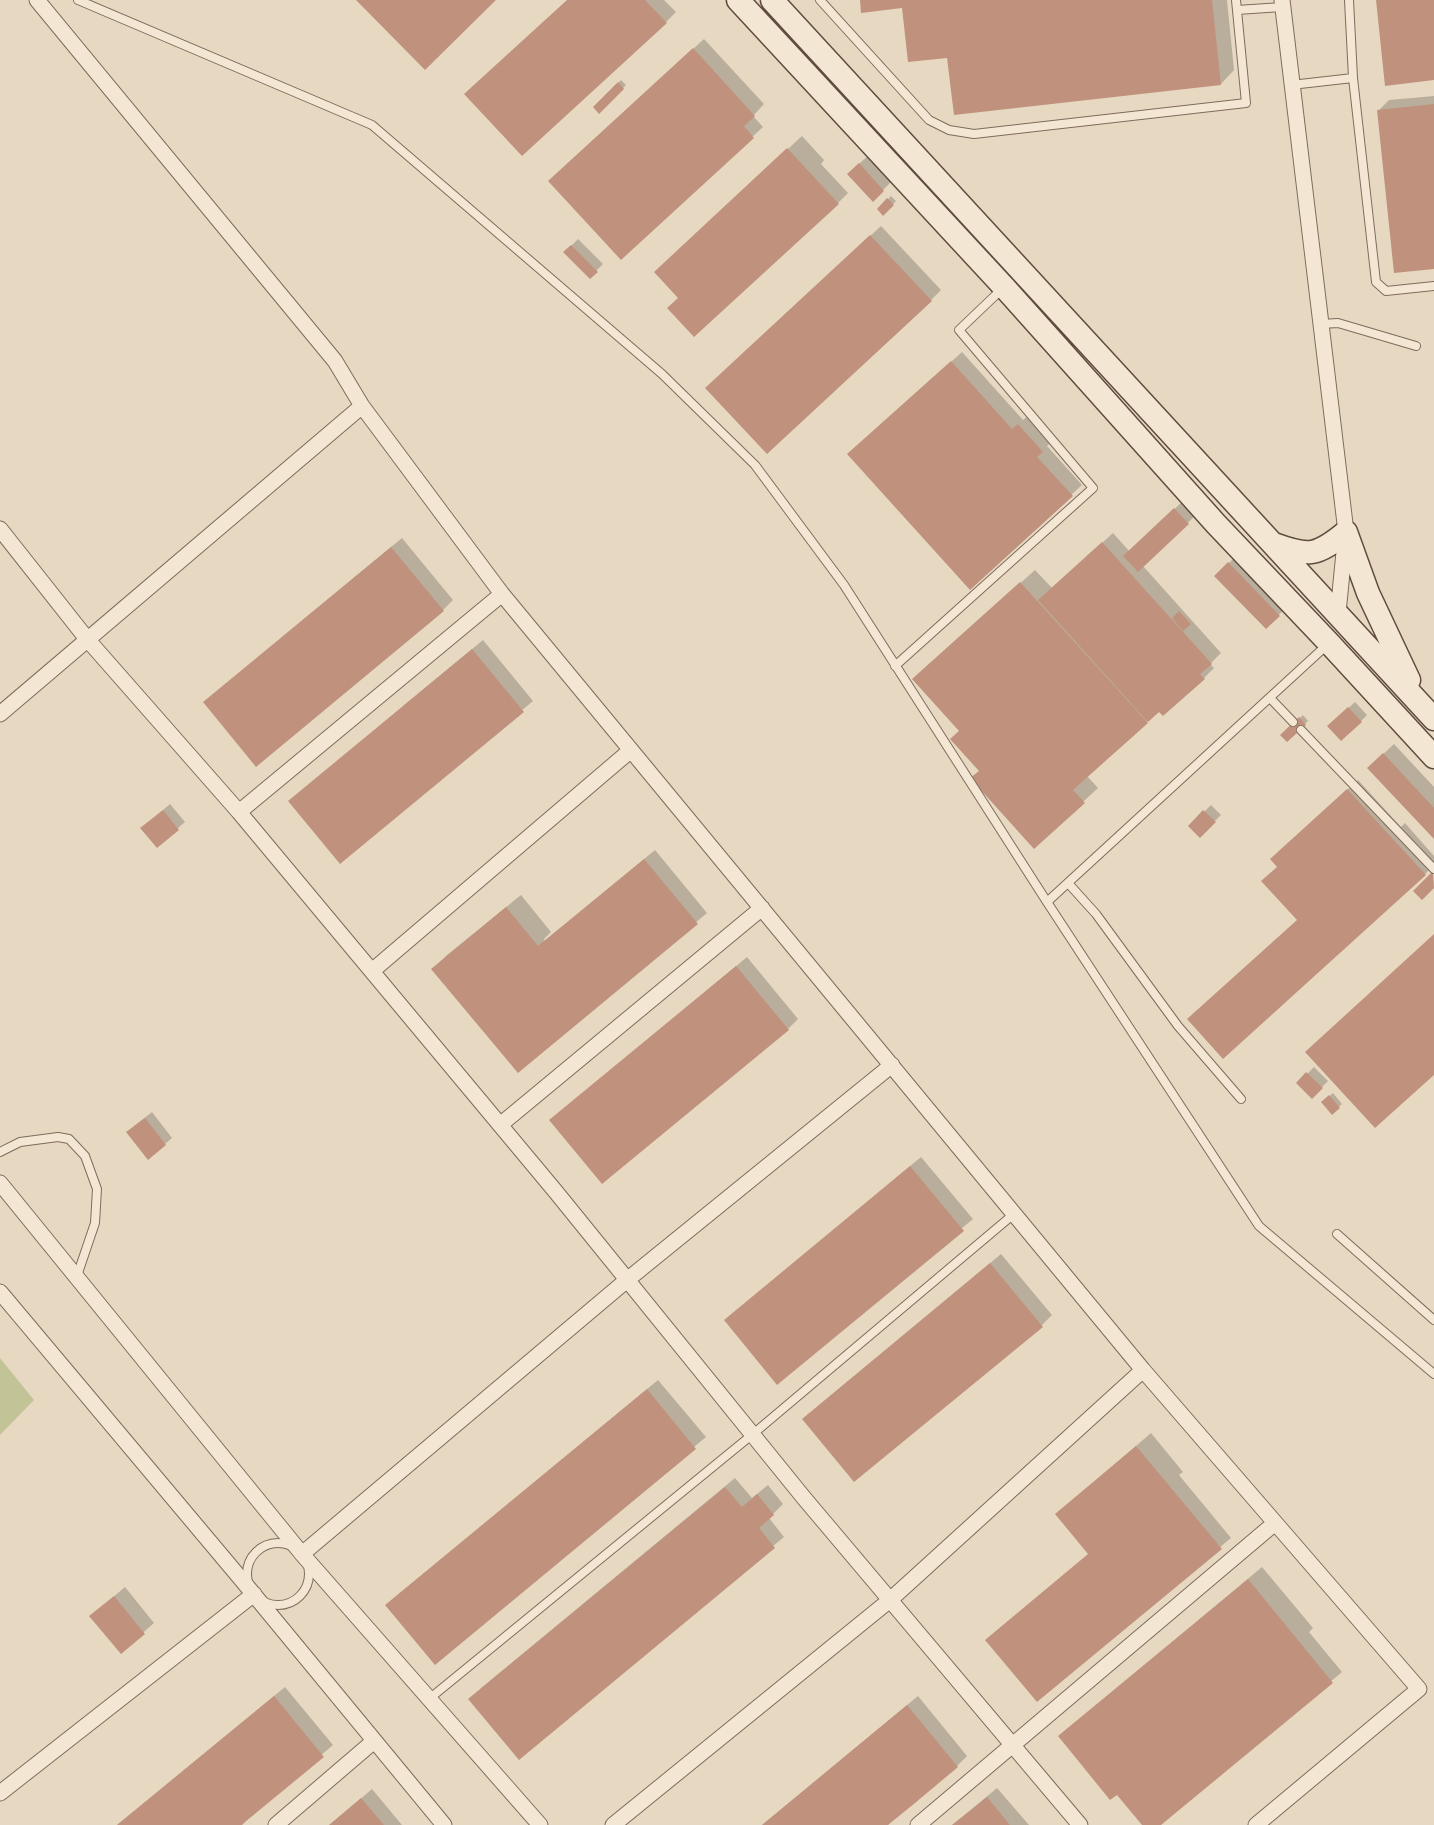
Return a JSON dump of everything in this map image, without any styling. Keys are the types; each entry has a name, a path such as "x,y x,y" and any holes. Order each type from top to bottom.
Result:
{"street":[{"path":"37,0 335,361 362,406 501,594 1143,1370 1419,1689 1256,1825"},
{"path":"738,0 1004,287 1216,524 1329,643 1426,734 1434,757"},
{"path":"771,0 1428,712"},
{"path":"1282,3 1346,532 1338,613 1329,643"},
{"path":"1004,287 1022,272"},
{"path":"0,714 362,406"},
{"path":"0,529 87,639 239,812 500,1125 890,1600 1080,1825"},
{"path":"1272,543 1298,553 1312,552 1328,547 1346,532"},
{"path":"1346,532 1368,593 1428,712"},
{"path":"239,812 501,594"},
{"path":"372,971 631,750"},
{"path":"500,1125 762,908"},
{"path":"302,1554 627,1280 892,1065"},
{"path":"0,1183 302,1554 540,1825"},
{"path":"0,1292 254,1594 444,1825"},
{"path":"613,1825 890,1600 1143,1370"},
{"path":"918,1825 1275,1522"},
{"path":"0,1793 254,1594"},
{"path":"276,1825 375,1741"}],"lane":[{"path":"78,0 372,125 662,374 755,465 844,585 1047,902 1259,1226 1434,1374"},
{"path":"820,0 929,120 949,130 974,134 1246,103 1236,0"},
{"path":"1349,0 1353,78 1376,282 1386,291 1434,286"},
{"path":"1237,10 1282,3"},
{"path":"1292,85 1353,78"},
{"path":"896,666 1093,488 959,330 1004,287"},
{"path":"1321,324 1338,323 1416,346"},
{"path":"1047,902 1329,643"},
{"path":"1270,698 1293,722"},
{"path":"1301,730 1434,869"},
{"path":"1068,883 1096,914 1178,1026 1241,1099"},
{"path":"0,1152 20,1142 58,1137 69,1139 85,1156 97,1189 95,1223 77,1276"},
{"path":"429,1699 753,1434 1015,1213"},
{"path":"1337,1234 1434,1320"},
{"path":"275,1543 285,1544 302,1554 307,1562 308,1581 298,1598 280,1605 261,1600 254,1594 247,1577 248,1567 258,1550 275,1543"}],"green space":[{"path":"0,1358 34,1400 0,1435"}],"building":[{"path":"356,0 496,0 425,70"},
{"path":"567,0 645,0 667,23 522,156 464,94"},
{"path":"860,0 1212,0 1221,85 954,115 947,58 908,62 902,8 861,13"},
{"path":"1376,0 1434,0 1434,80 1385,86"},
{"path":"693,48 755,116 744,126 754,138 621,260 548,181"},
{"path":"618,82 624,89 599,114 593,107"},
{"path":"1434,104 1434,269 1394,273 1377,110"},
{"path":"787,148 839,204 694,337 667,308 678,298 654,272"},
{"path":"859,163 884,191 873,202 847,174"},
{"path":"887,198 894,205 883,216 877,209"},
{"path":"870,235 932,301 767,454 705,388"},
{"path":"571,245 598,272 590,279 563,252"},
{"path":"951,361 1012,429 1018,424 1043,452 1037,457 1073,496 970,590 847,454"},
{"path":"1174,508 1189,524 1138,572 1123,556"},
{"path":"1102,542 1212,664 1200,674 1205,679 1163,716 1159,712 1148,722 1038,600"},
{"path":"391,547 444,611 256,767 203,702"},
{"path":"1228,562 1280,616 1266,629 1214,576"},
{"path":"1020,582 1148,723 1073,790 1085,803 1034,849 970,778 979,771 950,739 959,731 912,679"},
{"path":"1179,611 1191,624 1183,631 1172,618"},
{"path":"472,649 524,712 340,864 288,801"},
{"path":"1348,707 1362,722 1341,741 1327,726"},
{"path":"1299,717 1306,725 1287,742 1280,735"},
{"path":"1383,753 1434,808 1434,839 1367,768"},
{"path":"1347,789 1426,875 1223,1059 1187,1019 1297,920 1261,881 1277,867 1270,859"},
{"path":"163,810 179,830 157,848 140,828"},
{"path":"1203,810 1216,822 1200,838 1188,826"},
{"path":"644,859 698,924 518,1073 431,969 506,907 538,946"},
{"path":"1433,871 1434,888 1422,900 1413,891"},
{"path":"1434,934 1434,1075 1375,1128 1305,1052"},
{"path":"736,966 789,1030 602,1184 549,1120"},
{"path":"1306,1072 1323,1088 1312,1099 1296,1083"},
{"path":"1329,1095 1340,1108 1332,1115 1321,1102"},
{"path":"145,1118 166,1145 148,1160 126,1132"},
{"path":"910,1166 964,1231 777,1385 724,1320"},
{"path":"990,1263 1043,1327 854,1482 802,1419"},
{"path":"647,1389 696,1449 435,1665 385,1605"},
{"path":"1136,1446 1222,1549 1037,1702 985,1640 1088,1554 1055,1514"},
{"path":"725,1487 742,1507 757,1494 774,1515 759,1528 775,1548 519,1760 468,1699"},
{"path":"1248,1579 1333,1683 1161,1825 1142,1825 1117,1795 1110,1800 1058,1736"},
{"path":"114,1596 145,1634 121,1654 89,1616"},
{"path":"274,1696 324,1757 242,1825 117,1825"},
{"path":"907,1705 958,1767 915,1803 888,1825 762,1825"},
{"path":"987,1797 1010,1825 952,1825"},
{"path":"361,1798 384,1825 329,1825"}]}
